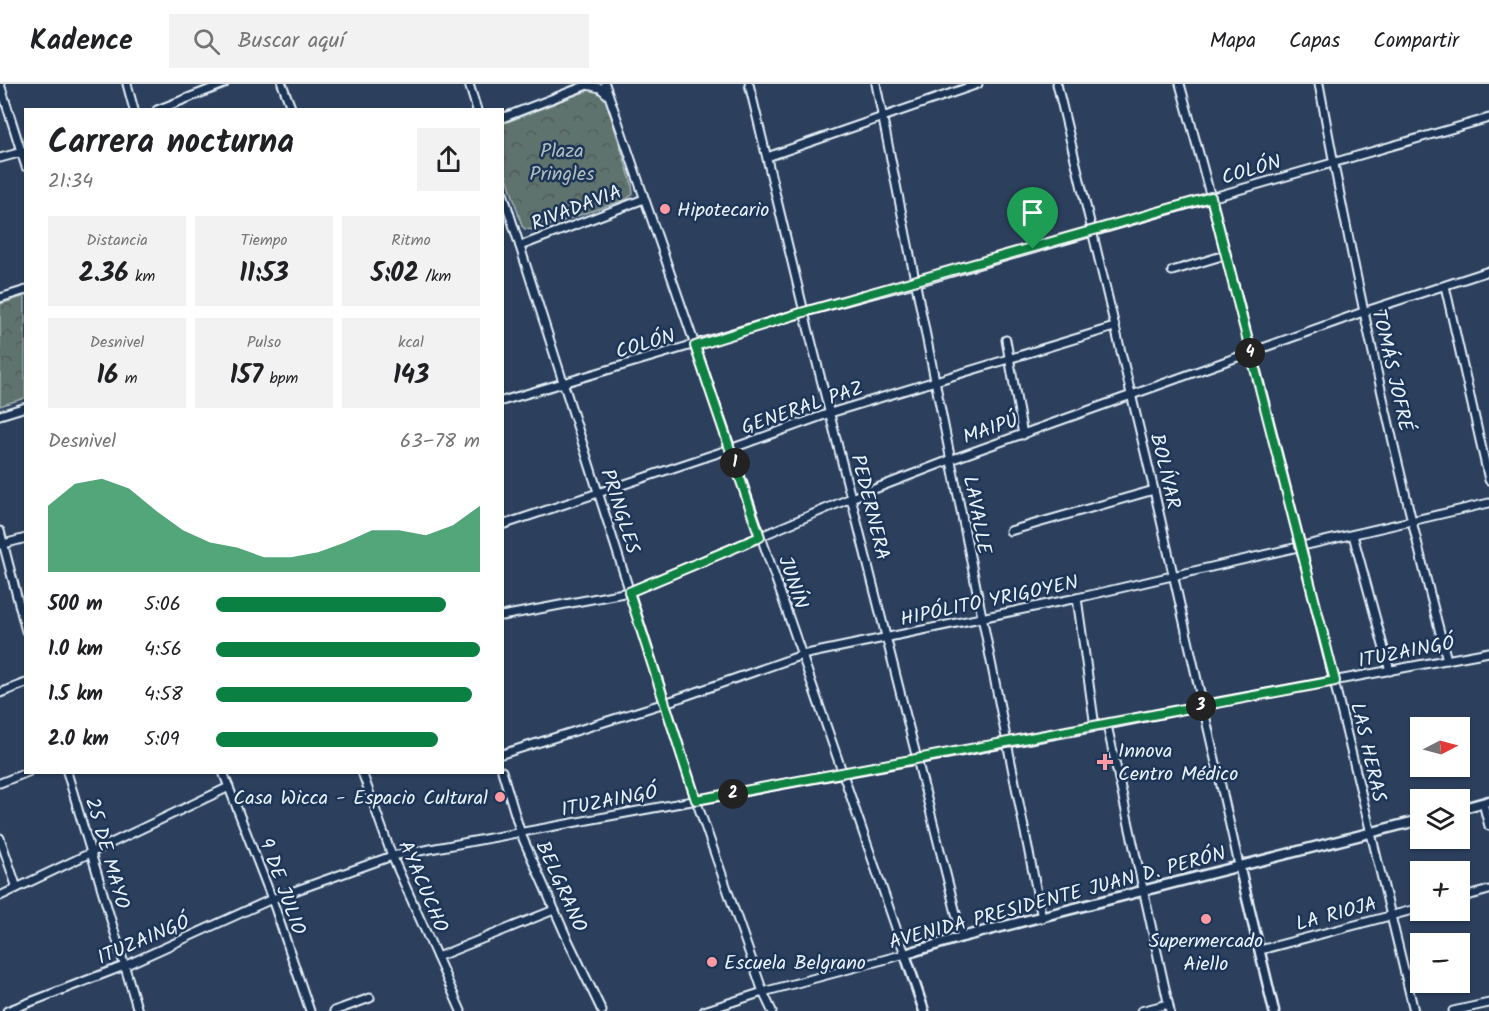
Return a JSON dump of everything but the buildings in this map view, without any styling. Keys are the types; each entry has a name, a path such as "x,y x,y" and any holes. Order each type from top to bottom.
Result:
{"main road":[{"path":"1470,806 1486,802"},
{"name":"AVENIDA PRESIDENTE JUAN D. PERÓN","path":"905,954 962,937 1410,823"},
{"path":"1239,866 1274,1011"},
{"path":"905,954 924,1011"}],"street":[{"path":"0,84 24,151 0,158"},
{"path":"127,84 133,108"},
{"path":"162,108 224,84"},
{"path":"282,84 291,108"},
{"path":"469,84 476,108"},
{"name":"JUNÍN","path":"605,84 905,954"},
{"name":"PEDERNERA","path":"749,84 804,312 962,937"},
{"name":"LAVALLE","path":"876,84 1042,918"},
{"path":"767,157 978,84"},
{"name":"BOLÍVAR","path":"1057,84 1154,490 1239,866"},
{"name":"LAS HERAS","path":"1180,84 1335,681 1414,1011"},
{"name":"TOMÁS JOFRÉ","path":"1319,84 1363,312 1410,521 1447,660"},
{"path":"504,116 588,85 601,89 609,98"},
{"name":"COLÓN","path":"504,400 804,312 914,283 1489,118"},
{"name":"PRINGLES","path":"504,196 696,800 763,992 772,1011"},
{"name":"RIVADAVIA","path":"520,246 644,199"},
{"path":"1172,271 1225,255"},
{"name":"MAIPÚ","path":"504,616 629,592 851,498 950,460 1363,312 1489,271"},
{"path":"1444,286 1489,480"},
{"path":"0,298 24,291"},
{"name":"GENERAL PAZ","path":"504,524 830,413 1114,327"},
{"path":"1006,340 1023,435"},
{"path":"0,415 24,408"},
{"path":"1010,531 1154,490"},
{"name":"HIPÓLITO YRIGOYEN","path":"504,753 802,655 1077,598 1489,503"},
{"path":"0,531 24,624"},
{"path":"1353,535 1390,671"},
{"path":"2,545 24,539"},
{"path":"1077,598 1095,727"},
{"name":"ITUZAINGÓ","path":"7,1011 124,966 272,899 392,856 1107,725 1489,652"},
{"path":"0,693 24,684"},
{"path":"1107,725 1169,1007 1141,1011"},
{"path":"0,783 24,774"},
{"name":"25 DE MAYO","path":"68,774 138,1011"},
{"name":"9 DE JULIO","path":"224,774 272,899 310,1011"},
{"name":"AYACUCHO","path":"363,774 392,856 461,1011"},
{"name":"BELGRANO","path":"503,774 520,834 602,1011"},
{"path":"0,896 229,787"},
{"path":"1486,802 1489,826"},
{"path":"0,838 17,888"},
{"path":"1470,895 1489,890"},
{"path":"437,957 554,910"},
{"name":"LA RIOJA","path":"1260,950 1410,910"},
{"name":"AVENIDA PRESIDENTE JUAN D. PERÓN","path":"704,1011 763,992 905,954"},
{"path":"334,1011 370,998"},
{"path":"1453,1011 1489,1003"}],"green space":[{"name":"Plaza Pringles","path":"596,89 604,95 632,184 633,194 627,199 536,230 525,229 522,226 504,167 504,123"},
{"path":"24,296 24,398 0,406 0,304"}],"place":[{"name":"Hipotecario","path":"665,209"},
{"name":"Innova Centro Médico","path":"1105,762"},
{"name":"Casa Wicca - Espacio Cultural","path":"500,797"},
{"name":"Supermercado Aiello","path":"1206,919"},
{"name":"Escuela Belgrano","path":"712,962"}],"route":[{"path":"1211,197 1335,681 696,800 629,592 760,537 695,346 804,312 1033,249 1211,197"}]}
